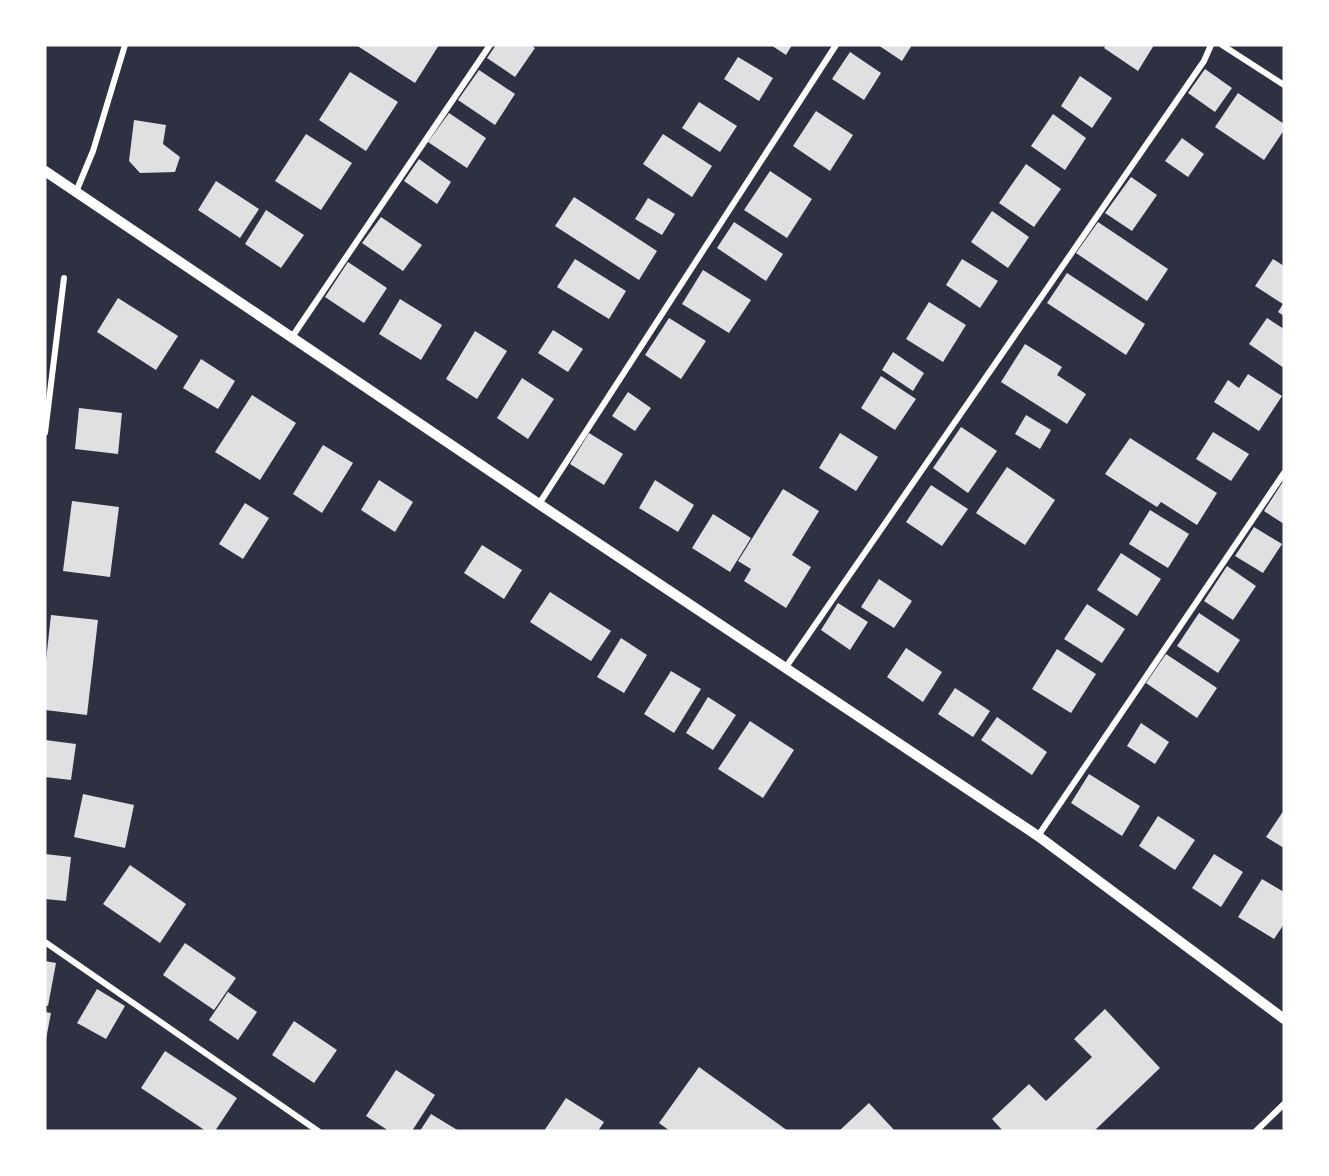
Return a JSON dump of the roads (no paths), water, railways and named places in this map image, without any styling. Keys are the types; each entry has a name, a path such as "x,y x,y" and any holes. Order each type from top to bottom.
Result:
{"street":[{"path":"76,193 93,151 125,45"},
{"path":"292,337 490,45"},
{"path":"539,504 836,45"},
{"path":"786,667 1198,71 1211,45"},
{"path":"1222,45 1284,85"},
{"path":"45,171 539,504 1038,836 1284,1019"},
{"path":"45,433 64,278"},
{"path":"1038,836 1284,472"},
{"path":"45,942 318,1131"},
{"path":"1256,1131 1284,1104"}]}
